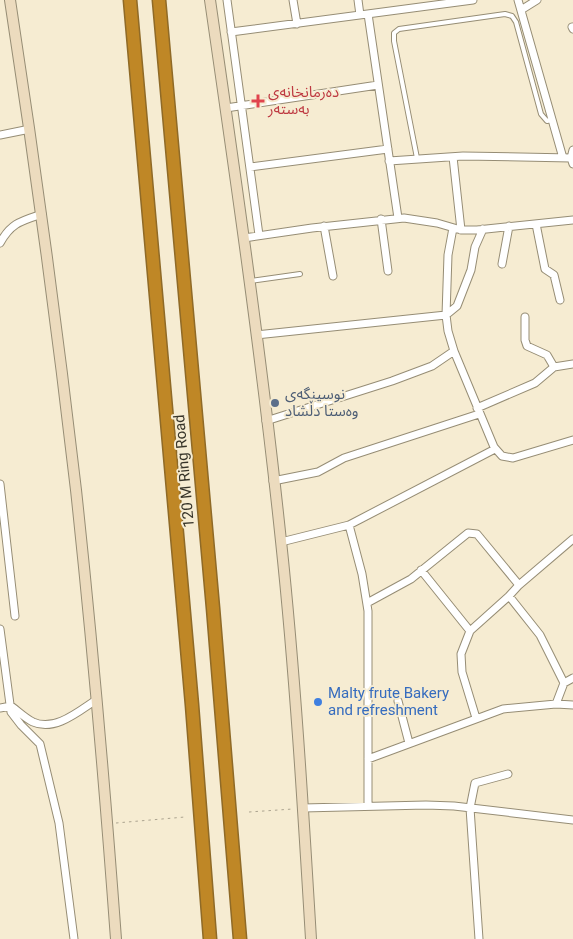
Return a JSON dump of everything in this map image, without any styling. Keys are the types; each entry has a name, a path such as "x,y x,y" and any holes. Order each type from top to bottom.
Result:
{"highway":[{"name":"120 M Ring Road","path":"130,0 192,705 210,939"},
{"name":"120 M Ring Road","path":"159,0 214,617 240,939"}],"street":[{"path":"10,0 42,214 76,492 116,939"},
{"path":"210,0 250,281 281,542 303,808 311,939"},
{"path":"227,0 259,235"},
{"path":"294,0 297,24"},
{"path":"358,0 360,15"},
{"path":"231,32 473,0"},
{"path":"518,0 553,120 570,159"},
{"path":"521,10 537,0"},
{"path":"368,14 398,218"},
{"path":"226,108 378,85"},
{"path":"0,135 30,129"},
{"path":"250,167 388,149"},
{"path":"570,159 573,150"},
{"path":"389,161 453,157 570,159"},
{"path":"453,157 461,230"},
{"path":"0,242 6,232 16,222 42,214"},
{"path":"244,238 324,226 398,218 437,223 461,230 483,230 573,220"},
{"path":"381,219 388,271"},
{"path":"536,224 545,269 554,275 560,300"},
{"path":"324,226 333,276"},
{"path":"502,264 509,226"},
{"path":"453,228 448,255 446,315 454,351 495,449 502,456 513,458 573,440"},
{"path":"256,335 446,315 457,306 471,270 475,247 483,230"},
{"path":"525,317 525,340 527,346 547,355 554,367"},
{"path":"266,421 424,369 432,366 454,351"},
{"path":"273,481 318,472 344,458 478,411 535,383 554,367 573,364"},
{"path":"281,542 349,525 495,449"},
{"path":"0,484 15,616"},
{"path":"349,525 362,574 367,603 369,664 368,806"},
{"path":"367,603 411,579 468,533 477,534 519,585"},
{"path":"476,718 462,672 462,654 470,631 519,585 573,539"},
{"path":"422,570 470,631"},
{"path":"509,596 540,635 564,683"},
{"path":"0,629 11,712 40,744 59,823 74,939"},
{"path":"556,704 564,683 573,678"},
{"path":"0,708 10,706 32,721 41,724 55,723 71,717 96,700"},
{"path":"398,701 409,743"},
{"path":"368,759 503,709 556,704 573,706"},
{"path":"479,939 470,808 475,783 508,774"},
{"path":"303,808 426,805 573,820"}],"lane":[{"path":"417,158 394,41 394,33 399,29 505,14 512,16 516,22 541,114 543,119 547,121 553,120"},
{"path":"250,281 300,274"}],"path":[{"path":"249,812 303,808"},
{"path":"107,823 184,817"}],"place":[{"name":"دەرمانخانەی بەستەر","path":"258,101"},
{"name":"نوسینگەی وەستا دڵشاد","path":"275,403"},
{"name":"Malty frute Bakery and refreshment","path":"318,702"}]}
